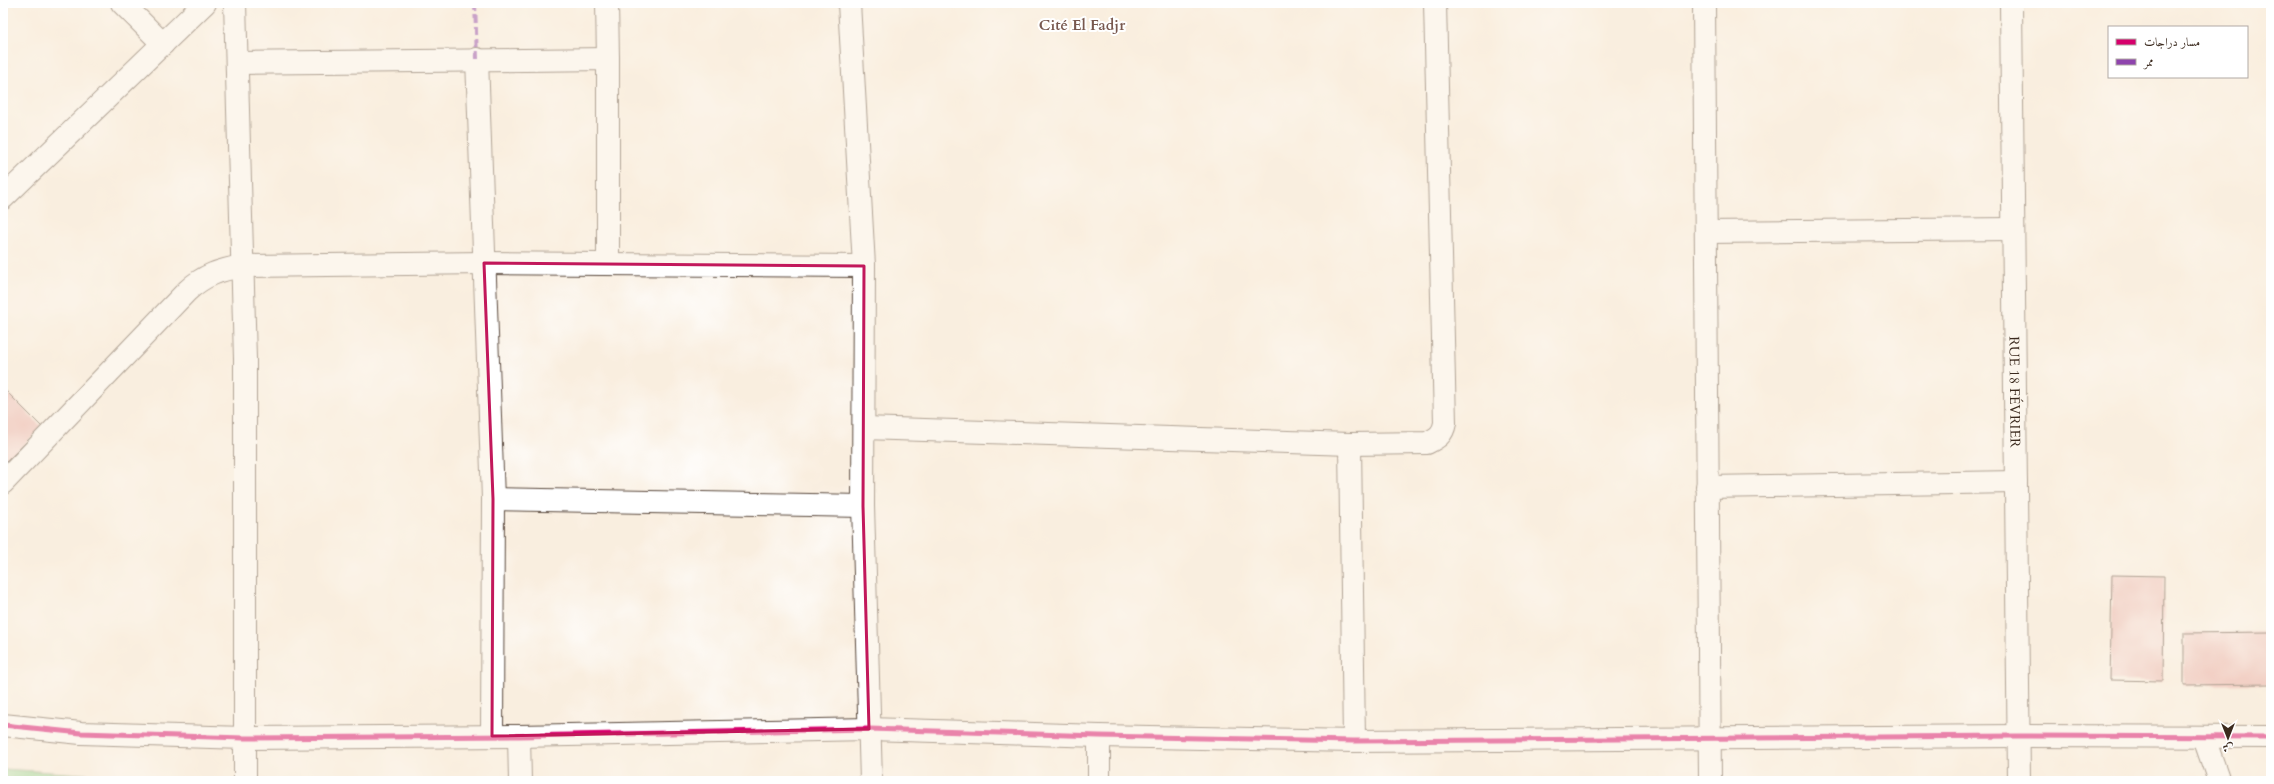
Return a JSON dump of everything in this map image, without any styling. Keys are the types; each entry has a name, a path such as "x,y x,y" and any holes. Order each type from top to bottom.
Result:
{"street":[{"path":"122,3 163,44"},
{"path":"3,198 205,3"},
{"path":"235,3 245,359 245,781"},
{"path":"607,3 608,264"},
{"path":"849,3 864,266 863,506 869,729 872,781"},
{"path":"864,428 1350,444 1426,443 1443,432 1445,423 1435,3"},
{"path":"1704,3 1710,781"},
{"name":"RUE 18 FÉVRIER","path":"2011,3 2018,781"},
{"path":"237,63 477,59 608,59"},
{"path":"477,59 493,500 492,736"},
{"path":"1706,232 2013,229"},
{"path":"3,483 186,291 200,279 220,270 242,266 484,263 864,266"},
{"path":"1350,444 1354,741"},
{"path":"1707,487 2016,482"},
{"path":"493,500 863,506"},
{"path":"3,725 81,733 244,738 519,736 869,729 1099,736 1354,741 2018,736 2204,738 2271,737"},
{"path":"519,736 520,781"},
{"path":"1099,736 1100,781"},
{"path":"2204,738 2219,781"}],"highlighted area":[{"path":"484,263 864,266 863,506 869,729 492,736 493,499"}],"green space":[{"path":"3,769 192,781 3,781"}],"building":[{"path":"3,388 42,427 3,465"},
{"path":"2112,575 2164,576 2163,681 2110,680"},
{"path":"2271,632 2271,684 2184,685 2184,633"}],"marked path":[{"path":"475,3 477,59"}],"cycle path":[{"path":"3,725 81,733 244,738 519,736 869,729 1099,736 1354,741 2018,736 2271,737"}],"district":[{"name":"Cité El Fadjr","path":"1082,25"}]}
